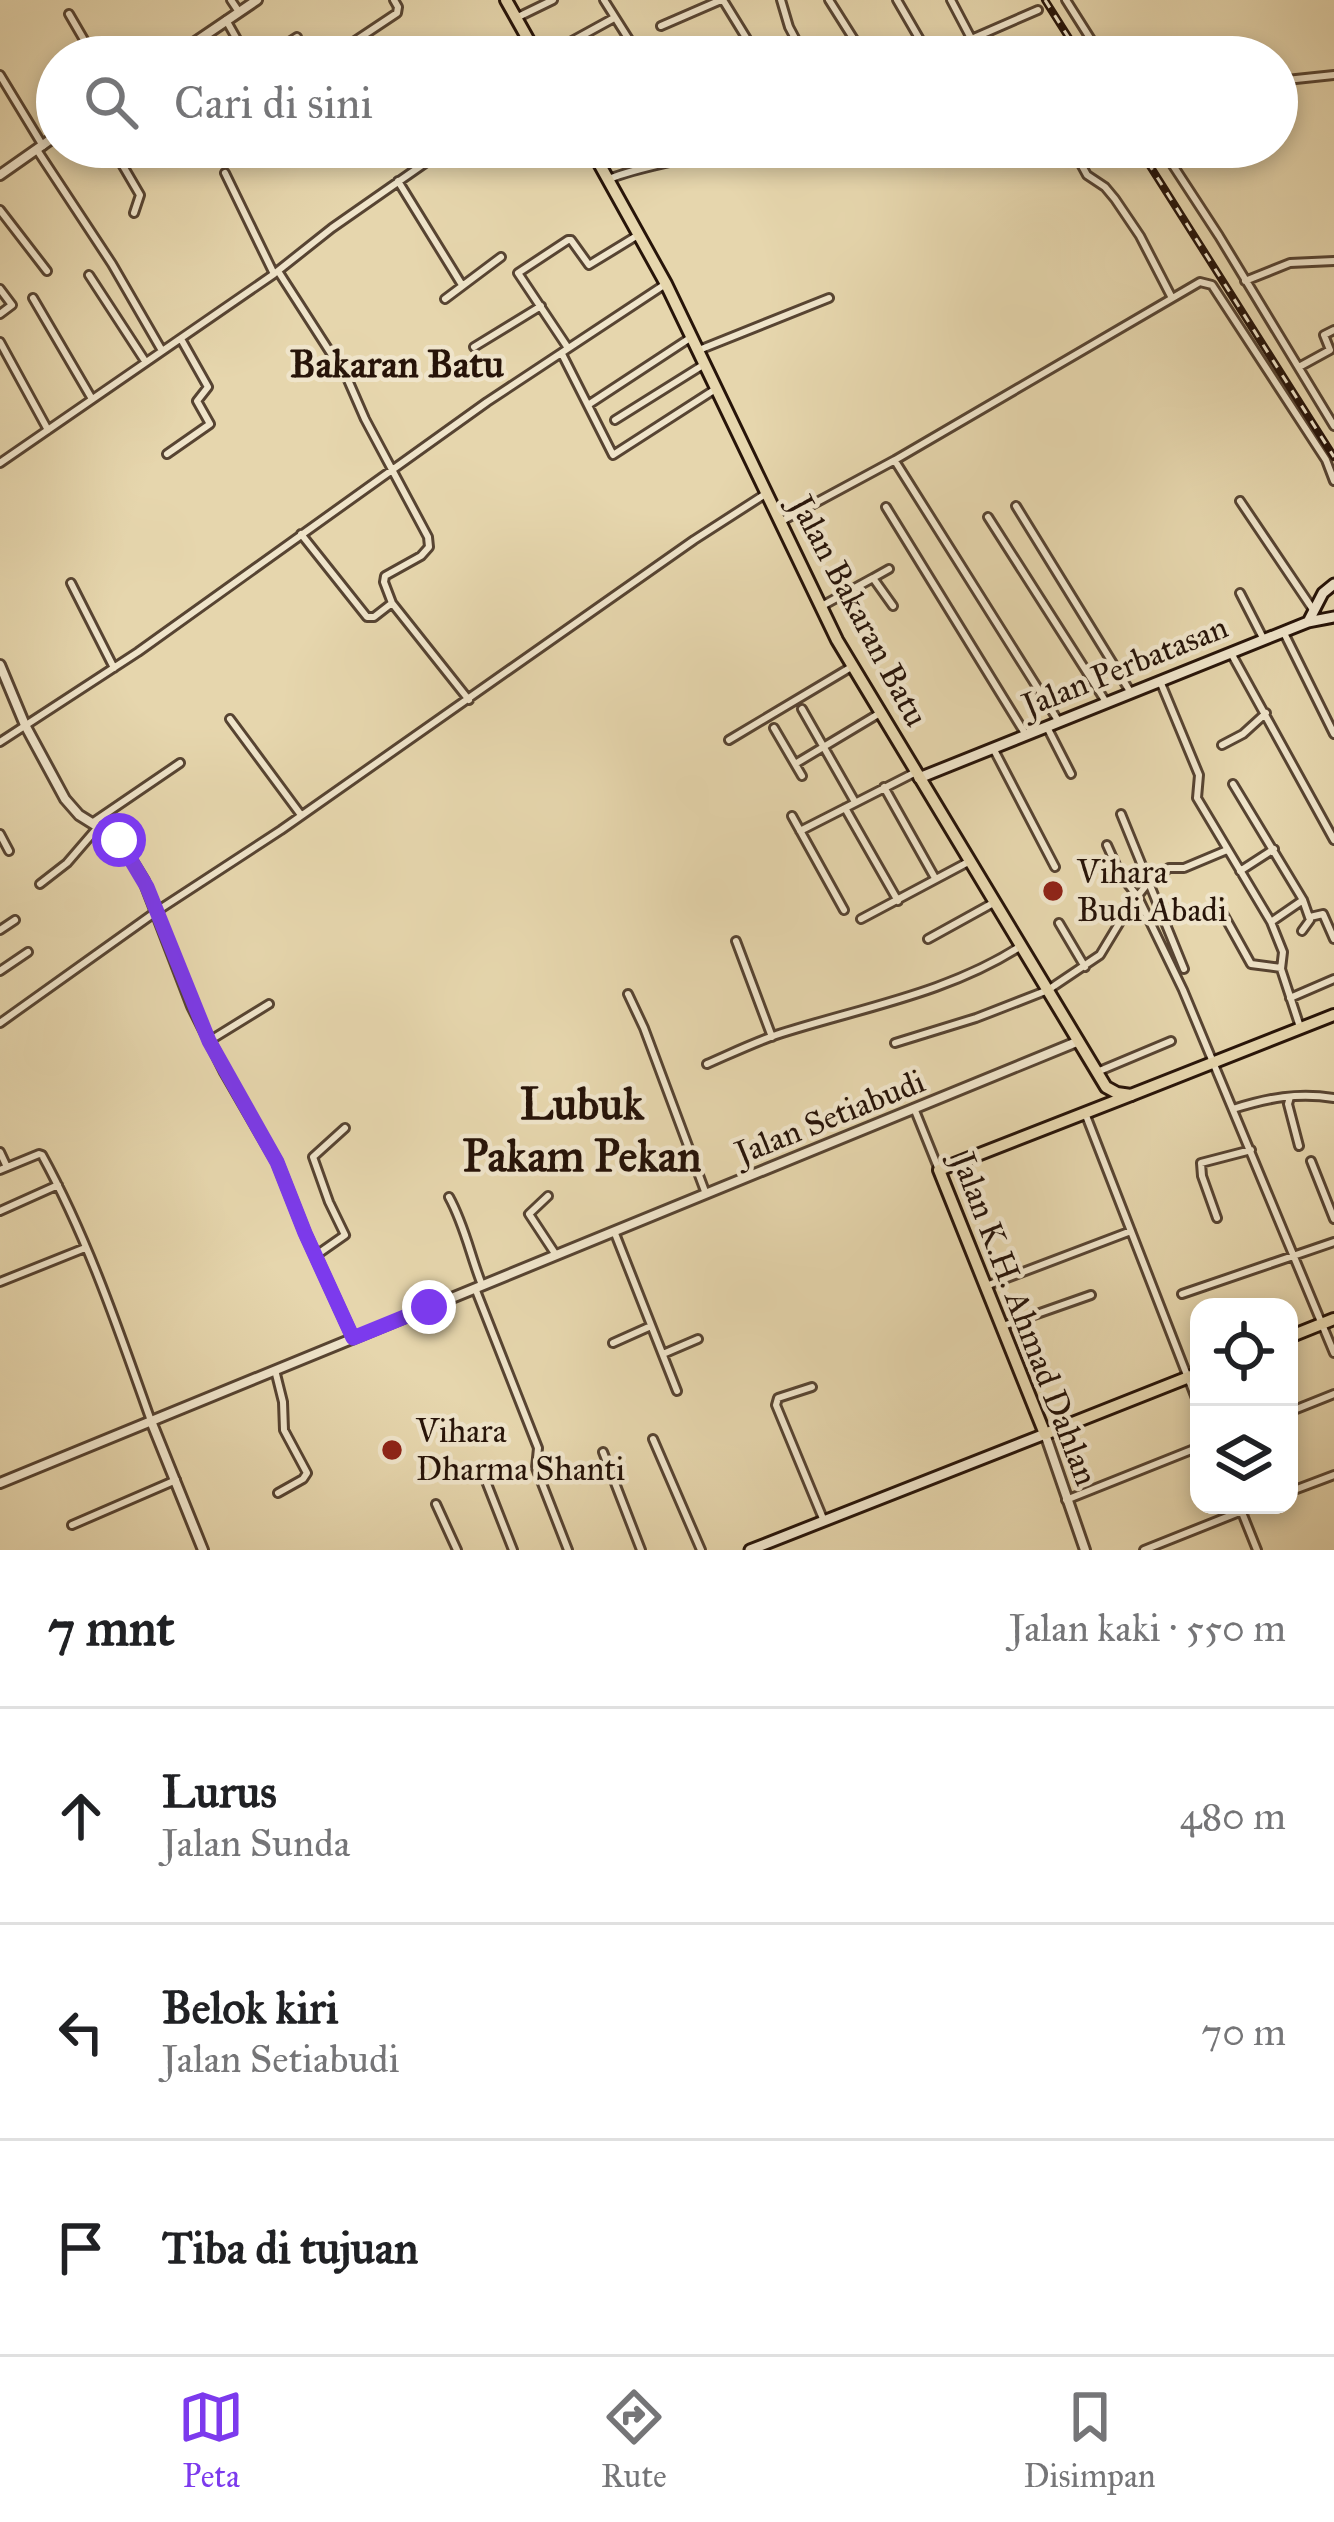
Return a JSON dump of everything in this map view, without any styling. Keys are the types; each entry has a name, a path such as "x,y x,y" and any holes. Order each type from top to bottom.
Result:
{"main road":[{"path":"506,0 527,36"},
{"name":"Jalan Bakaran Batu","path":"602,168 667,284 820,607 1106,1087"},
{"name":"Jalan Perbatasan","path":"917,775 1284,633 1311,616 1322,593 1334,584"},
{"path":"1311,616 1334,617"},
{"path":"939,1170 1334,1015"},
{"path":"1090,1111 1104,1099 1106,1087 1131,1095"},
{"name":"Jalan K.H. Ahmad Dahlan","path":"939,1170 1045,1434"},
{"path":"1298,1334 1329,1322"},
{"path":"750,1550 1190,1377"}],"street":[{"path":"231,0 239,12"},
{"path":"204,36 257,0"},
{"path":"362,36 397,13 394,0"},
{"path":"516,18 553,0"},
{"path":"604,0 626,36"},
{"path":"661,26 722,0 745,36"},
{"path":"781,0 794,36"},
{"path":"829,0 852,36"},
{"path":"897,0 918,36"},
{"path":"951,0 974,36"},
{"path":"1066,0 1089,36"},
{"path":"980,36 1038,10"},
{"path":"69,14 82,36"},
{"path":"581,36 614,19"},
{"path":"226,20 235,36"},
{"path":"0,75 36,141"},
{"path":"1298,79 1334,76"},
{"path":"0,175 36,151"},
{"path":"52,168 161,349"},
{"path":"124,168 140,195 134,213"},
{"path":"0,463 417,168"},
{"path":"609,179 638,168"},
{"path":"1083,168 1110,192 1140,236 1172,298"},
{"path":"1174,168 1334,426"},
{"path":"225,172 276,272 292,289 348,380 429,542 421,556 385,576 384,582 392,603 469,700"},
{"path":"398,181 462,285"},
{"path":"0,210 46,271"},
{"path":"640,234 589,266 568,240 518,273 565,351 615,455 717,388"},
{"path":"445,299 501,257"},
{"path":"1245,281 1290,263 1334,261"},
{"path":"89,275 145,361"},
{"path":"780,522 1200,283 1212,285 1326,460 1334,481"},
{"path":"0,742 114,668 487,402 667,284"},
{"path":"0,289 12,305 0,314"},
{"path":"33,298 92,399"},
{"path":"699,350 829,298"},
{"path":"474,347 541,306"},
{"path":"1298,367 1330,350 1324,335 1334,330"},
{"path":"588,405 692,336"},
{"path":"167,454 210,424 197,402 208,387 180,338"},
{"path":"0,342 48,430"},
{"path":"615,420 706,363"},
{"path":"895,460 1059,722"},
{"path":"0,1023 766,493"},
{"path":"1240,501 1311,616"},
{"path":"1016,506 1131,693"},
{"path":"886,507 1026,735"},
{"path":"988,517 1106,702"},
{"path":"301,535 367,617 377,616 392,603"},
{"path":"820,607 890,568"},
{"path":"873,578 892,606"},
{"path":"71,583 114,668"},
{"path":"1240,593 1264,640"},
{"path":"1284,633 1334,734"},
{"path":"1231,653 1334,840"},
{"path":"0,665 25,725 65,799 79,815 119,840 144,881 209,1041 277,1162 353,1338"},
{"path":"730,740 853,666"},
{"path":"1160,681 1199,775 1198,798 1271,922 1301,1028"},
{"path":"802,709 855,802"},
{"path":"795,764 880,713"},
{"path":"1222,745 1266,713"},
{"path":"230,719 301,815"},
{"path":"1047,727 1071,774"},
{"path":"774,728 802,776"},
{"path":"993,748 1054,866"},
{"path":"40,884 67,863 95,825 179,763"},
{"path":"800,831 917,775"},
{"path":"1233,784 1310,917"},
{"path":"884,787 935,879"},
{"path":"845,808 898,901"},
{"path":"1121,814 1184,969"},
{"path":"792,816 844,910"},
{"path":"0,834 9,851"},
{"path":"1107,844 1183,990 1294,1257 1329,1322 1334,1353"},
{"path":"1240,871 1274,849"},
{"path":"896,1043 1048,990 1100,955 1148,883 1169,868 1184,868 1227,850"},
{"path":"861,919 970,861"},
{"path":"1271,922 1303,900"},
{"path":"1216,901 1252,964 1281,968"},
{"path":"928,939 995,902"},
{"path":"1302,931 1310,917 1323,914 1334,939"},
{"path":"0,930 15,920"},
{"path":"1059,923 1085,967"},
{"path":"736,941 772,1037"},
{"path":"707,1064 772,1037 940,987 1021,946"},
{"path":"1,967 28,952"},
{"path":"1290,998 1334,979"},
{"path":"628,994 706,1194"},
{"path":"209,1041 269,1004"},
{"name":"Jalan Setiabudi","path":"0,1483 1079,1041"},
{"path":"1097,1072 1171,1041"},
{"path":"1233,1109 1268,1098 1313,1094 1334,1098"},
{"path":"1290,1097 1299,1146"},
{"name":"Jalan K.H. Ahmad Dahlan","path":"914,1108 939,1170"},
{"path":"1090,1111 1131,1231 1190,1366"},
{"path":"315,1256 345,1235 313,1157 345,1128"},
{"path":"1216,1218 1201,1163 1251,1150"},
{"path":"0,1152 4,1168 39,1154 58,1185 203,1550"},
{"path":"1311,1161 1334,1219"},
{"path":"0,1211 58,1185"},
{"path":"548,1196 529,1214 556,1255"},
{"path":"449,1197 465,1227 479,1287 538,1448 536,1468 568,1550"},
{"path":"614,1231 677,1391"},
{"path":"986,1286 1131,1231"},
{"path":"1182,1294 1334,1242"},
{"path":"0,1282 85,1248"},
{"path":"1002,1327 1090,1295"},
{"path":"614,1343 651,1326"},
{"path":"662,1354 698,1339"},
{"path":"275,1370 283,1399 284,1430 307,1474 278,1493"},
{"path":"812,1387 776,1402 824,1521"},
{"path":"1298,1408 1334,1394"},
{"name":"Jalan K.H. Ahmad Dahlan","path":"1045,1434 1085,1550"},
{"path":"653,1439 701,1550"},
{"path":"1066,1500 1190,1451"},
{"path":"603,1452 641,1550"},
{"path":"480,1466 513,1550"},
{"path":"1298,1488 1334,1474"},
{"path":"72,1525 176,1480"},
{"path":"436,1504 458,1550"},
{"path":"1144,1550 1226,1514"},
{"path":"1242,1514 1257,1550"}],"railway":[{"path":"1045,0 1068,36"},
{"path":"1151,168 1334,457"}],"place":[{"name":"Vihara Budi Abadi","path":"1053,891"},
{"name":"Vihara Dharma Shanti","path":"392,1450"}],"district":[{"name":"Bakaran Batu","path":"397,364"},
{"name":"Lubuk Pakam Pekan","path":"582,1129"}],"route":[{"path":"119,840 147,887 209,1041 277,1162 353,1338 429,1307"}]}
